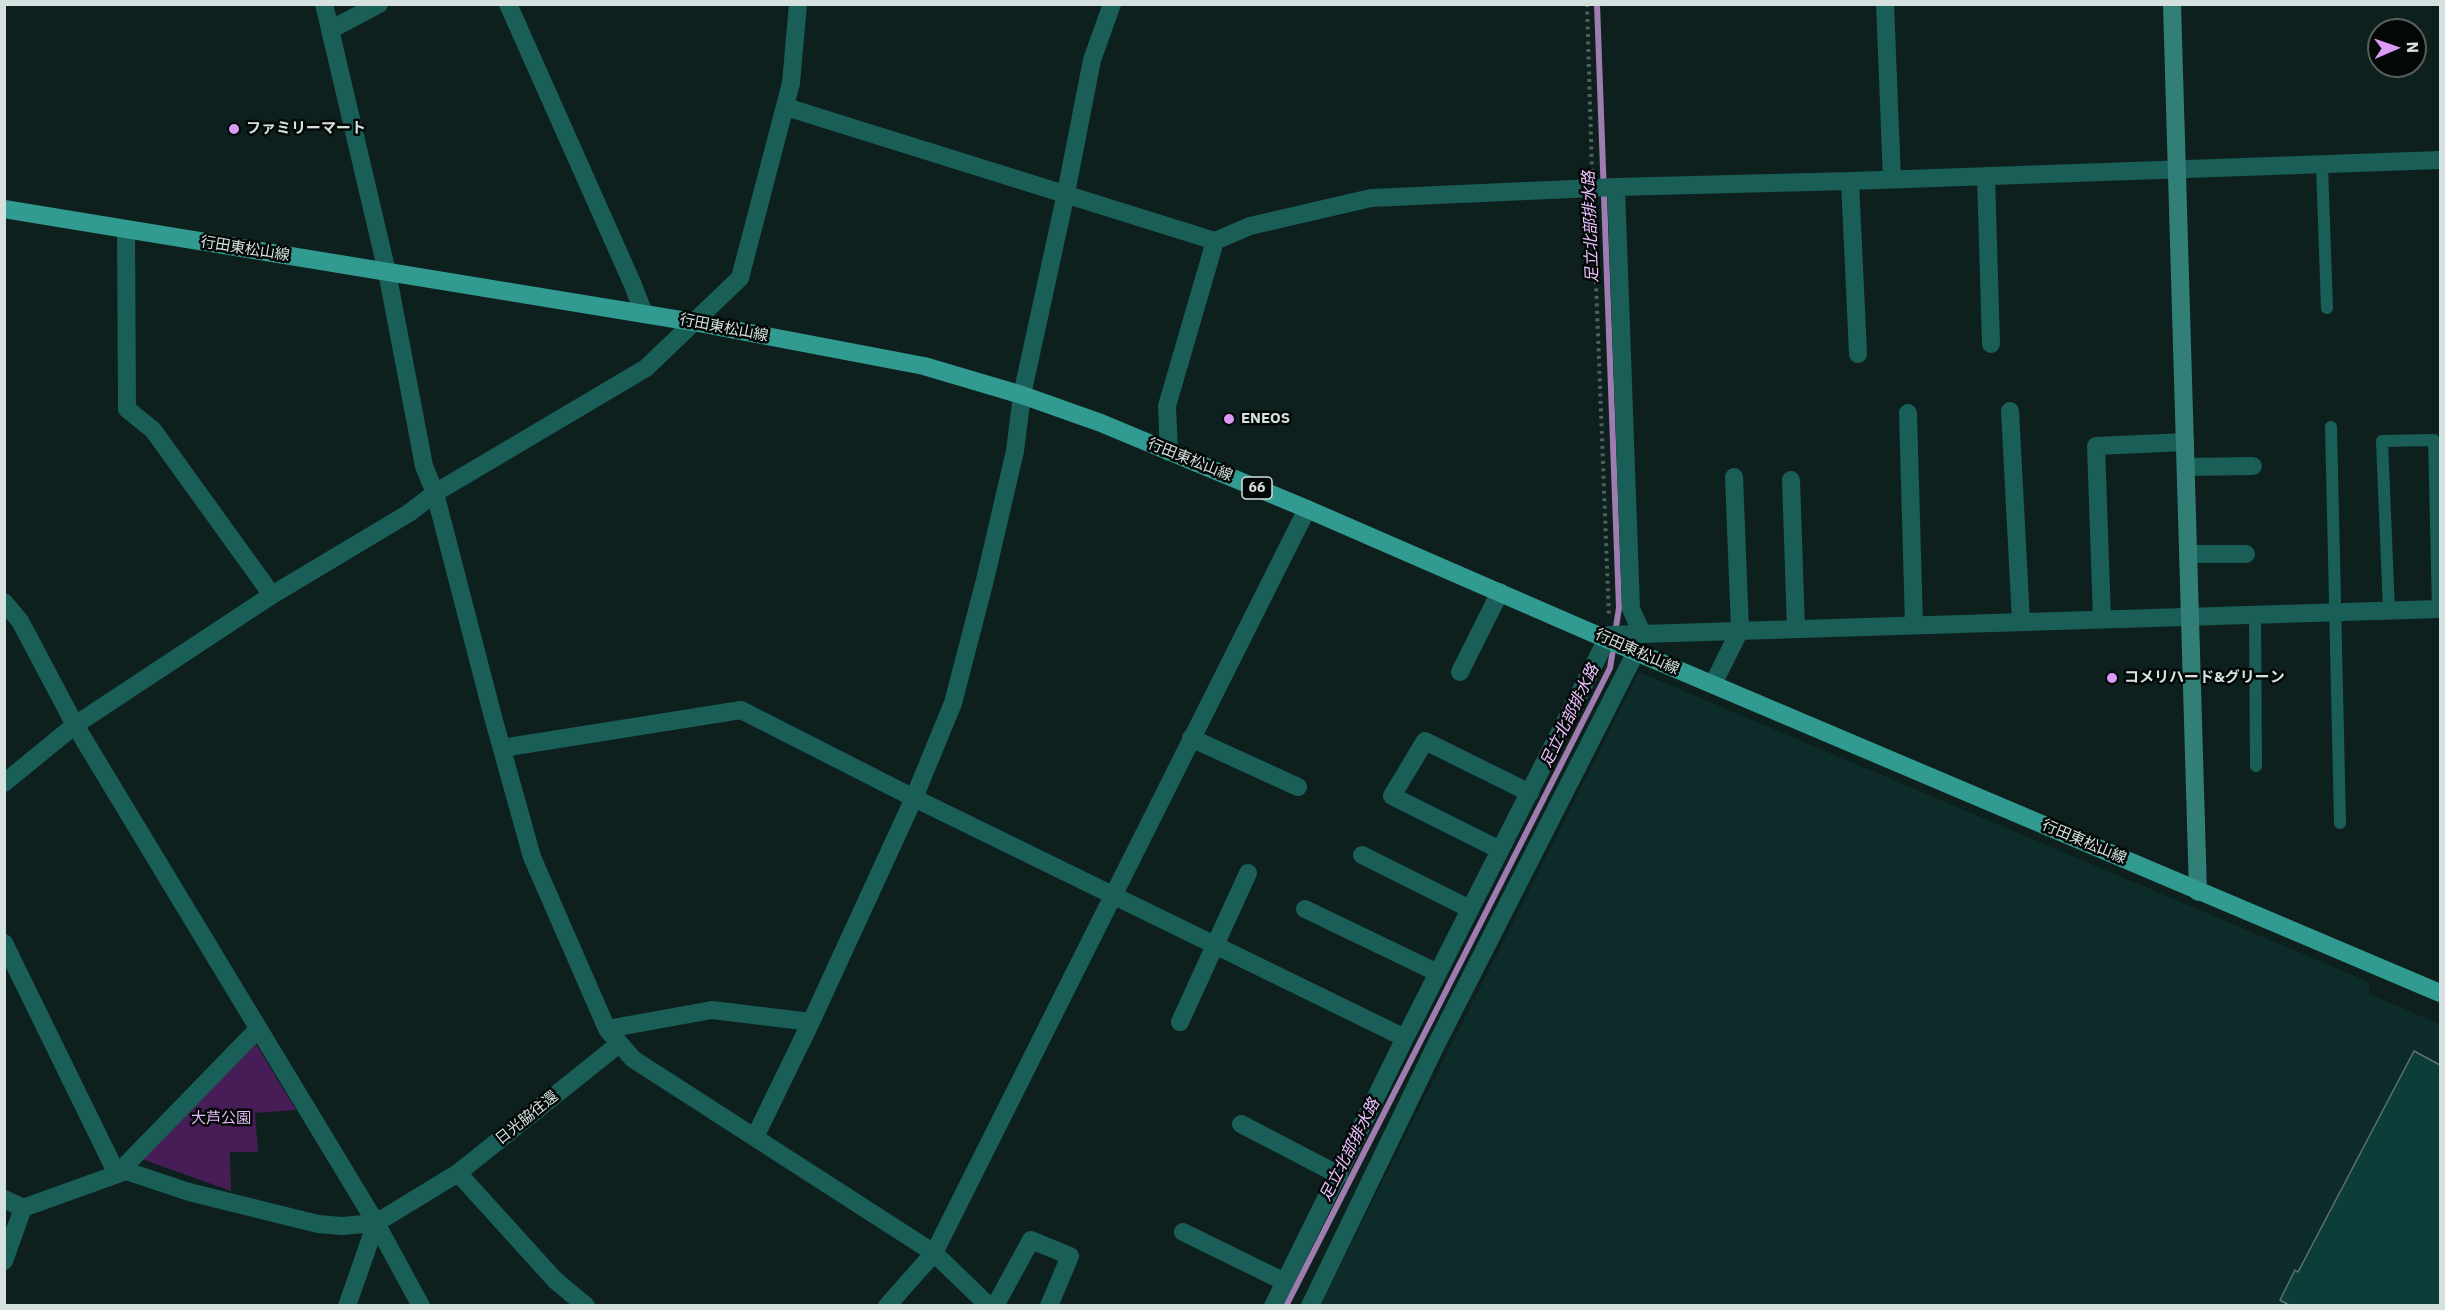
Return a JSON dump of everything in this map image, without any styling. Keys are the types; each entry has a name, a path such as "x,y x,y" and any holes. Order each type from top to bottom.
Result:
{"main road":[{"name":"行田東松山線","path":"4,209 693,322 924,366 1022,395 1101,423 1307,509 1609,637 1636,652 2440,993"}],"street":[{"path":"324,4 387,272 424,466 435,493 532,857 607,1029 633,1059 934,1253 989,1305"},
{"path":"330,30 379,4"},
{"path":"508,4 644,314"},
{"path":"4,783 75,725 272,594 409,513 435,493 646,368 740,278 786,107 791,83 798,4"},
{"path":"755,1137 811,1022 914,798 953,703 1015,451 1022,395 1092,60 1112,4"},
{"path":"1885,4 1892,180"},
{"path":"2172,4 2198,892"},
{"path":"786,107 1215,241 1250,226 1371,198 1616,187 2322,166 2440,160"},
{"path":"1986,176 1991,344"},
{"path":"1850,181 1858,354"},
{"path":"1616,187 1631,609 1642,633"},
{"path":"126,230 127,410 153,430 272,594"},
{"path":"1169,452 1167,406 1215,241"},
{"path":"2010,411 2021,621"},
{"path":"1908,413 1914,625"},
{"path":"2102,619 2096,446 2185,442"},
{"path":"2186,467 2253,466"},
{"path":"1713,684 1740,630 1734,477"},
{"path":"1791,480 1796,629"},
{"path":"887,1305 934,1253 1307,509"},
{"path":"2189,554 2246,554"},
{"path":"1460,672 1500,592"},
{"path":"4,602 20,621 75,725 376,1223 421,1305"},
{"path":"1273,1305 1437,973 1609,637 1642,633 2439,609"},
{"path":"1310,1305 1436,1045 1636,652"},
{"path":"502,748 741,710 914,798 1405,1038"},
{"path":"1191,738 1298,788"},
{"path":"1500,850 1392,796 1425,741 1530,793"},
{"path":"1362,855 1470,909"},
{"path":"1180,1022 1248,873"},
{"path":"1305,909 1437,973"},
{"path":"4,942 117,1174 258,1029"},
{"path":"607,1029 712,1010 811,1022"},
{"name":"日光脇往還","path":"23,1208 126,1171 189,1192 318,1224 342,1226 376,1223 458,1173 619,1044"},
{"path":"1241,1124 1339,1175"},
{"path":"458,1173 555,1280 586,1305"},
{"path":"4,1199 23,1208 4,1260"},
{"path":"347,1305 376,1223"},
{"path":"1183,1232 1284,1282"},
{"path":"995,1305 1031,1240 1070,1256 1048,1305"}],"lane":[{"path":"2322,166 2326,308"},
{"path":"2331,427 2340,823"},
{"path":"2389,610 2382,441 2392,440 2434,440 2439,609"},
{"path":"2255,614 2256,766"}],"path":[{"path":"1587,4 1609,637"}],"shaded area":[{"path":"1639,672 2369,982 2369,994 2440,1024 2440,1305 1320,1306"}],"green space":[{"name":"大芦公園","path":"256,1044 296,1110 255,1113 258,1152 230,1152 231,1191 139,1158"}],"building":[{"path":"2414,1051 2440,1065 2440,1305 2289,1305 2280,1300 2295,1270 2298,1272"}],"waterway":[{"name":"足立北部排水路","path":"1597,4 1619,608 1615,633"},
{"name":"足立北部排水路","path":"1286,1306 1610,668 1614,643"}],"place":[{"name":"ファミリーマート","path":"234,129"},
{"name":"ENEOS","path":"1229,419"},
{"name":"コメリハード&グリーン","path":"2112,678"}]}
